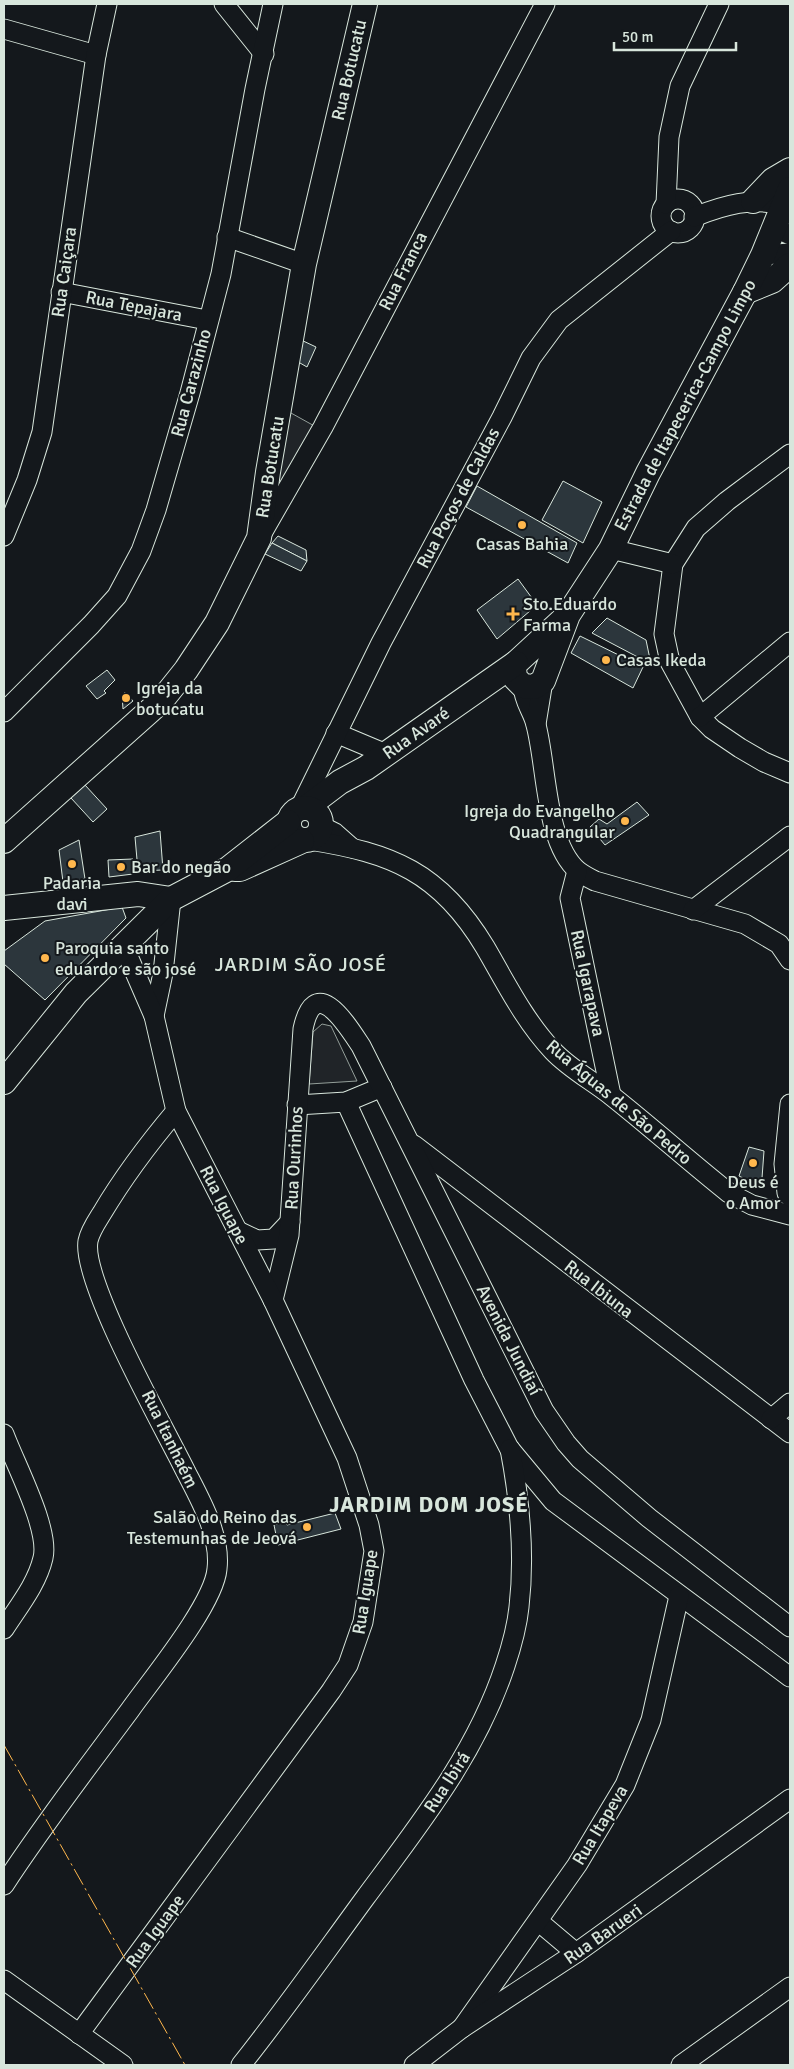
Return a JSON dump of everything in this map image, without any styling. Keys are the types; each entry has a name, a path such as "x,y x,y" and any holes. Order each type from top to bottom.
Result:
{"main road":[{"name":"Rua Botucatu","path":"4,841 162,700 186,670 217,623 260,538 268,472 304,264 365,4"},
{"path":"748,202 774,180 790,170"},
{"name":"Estrada de Itapecerica-Campo Limpo","path":"529,673 611,549 648,473 745,292 783,216"},
{"path":"745,292 772,281 790,265"},
{"name":"Rua Avaré","path":"4,1082 76,993 171,899 228,869 255,845 307,823 340,782 366,768 466,698 529,673"},
{"path":"4,908 138,894 171,899"}],"street":[{"name":"Rua Caiçara","path":"4,536 27,480 42,432 96,55 107,4"},
{"path":"224,4 264,54"},
{"name":"Rua Carazinho","path":"4,712 111,604 133,566 156,510 190,393 221,274 255,89 274,4"},
{"name":"Rua Franca","path":"260,538 323,427 544,4"},
{"path":"666,204 671,200 684,201 690,205 694,217 689,228 677,233 671,232 662,222 661,216 666,204 669,138 680,86 720,4"},
{"path":"4,29 96,55"},
{"path":"694,217 748,202 783,216"},
{"name":"Rua Poços de Caldas","path":"307,823 336,733 422,564 502,416 530,358 541,342 573,308 671,232"},
{"path":"227,237 304,264"},
{"path":"763,255 790,253"},
{"name":"Rua Tepajara","path":"61,292 208,320"},
{"path":"790,454 696,528 674,564 664,634 665,647 670,662 700,718 712,729 740,748 764,762 790,773"},
{"path":"611,549 674,564"},
{"path":"700,718 790,642"},
{"name":"Estrada de Itapecerica-Campo Limpo","path":"529,673 552,819 563,850 577,871"},
{"path":"336,733 386,754"},
{"name":"Rua Águas de São Pedro","path":"307,823 338,847 352,848 407,868 424,877 443,892 463,914 485,947 514,1000 535,1030 554,1052 611,1095 729,1193 752,1205 790,1215"},
{"path":"693,910 790,836"},
{"path":"577,871 595,881 745,924 779,944 790,960"},
{"name":"Rua Igarapava","path":"577,871 570,898 611,1095"},
{"name":"Rua Iguape","path":"154,1016 163,973 171,899"},
{"name":"Rua Iguape","path":"79,2034 331,1691 348,1665 359,1639 374,1550 369,1525 347,1458 273,1300 176,1110 154,1016 124,947"},
{"name":"Avenida Jundiaí","path":"306,1015 317,1005 325,1005 337,1010 361,1046 544,1411 566,1443 580,1459 649,1518 790,1627"},
{"name":"Rua Ourinhos","path":"273,1300 290,1222 301,1046 306,1015"},
{"path":"297,1105 346,1102 382,1087"},
{"path":"346,1102 474,1380 509,1448 553,1501 790,1677"},
{"path":"752,1205 789,1194 784,1164 790,1104"},
{"name":"Rua Itanhaém","path":"4,1885 35,1838 202,1608 217,1571 218,1551 211,1526 190,1478 107,1312 89,1257 88,1241 92,1230 112,1196 142,1151 176,1110"},
{"name":"Rua Ibiuna","path":"410,1142 790,1433"},
{"path":"238,1231 257,1240 274,1239 290,1222"},
{"path":"771,1418 790,1404"},
{"path":"4,1434 41,1525 44,1546 43,1558 26,1596 4,1629"},
{"name":"Rua Ibirá","path":"241,2065 420,1823 457,1771 480,1731 498,1686 519,1608 519,1504 509,1448"},
{"path":"519,1504 553,1501"},
{"name":"Rua Itapeva","path":"462,2028 577,1865 625,1785 651,1720 679,1596"},
{"name":"Rua Barueri","path":"414,2065 462,2028 576,1953 790,1799"},
{"path":"538,1920 576,1953"},
{"path":"4,1980 123,2065"},
{"path":"681,2065 790,1987"}],"shaded area":[{"path":"282,408 318,428 264,530"},
{"path":"322,1024 331,1026 357,1081 309,1084 313,1032"}],"building":[{"path":"299,339 316,347 307,367 293,359"},
{"path":"563,481 602,502 583,543 542,520"},
{"name":"Casas Bahia","path":"477,486 577,543 568,563 466,507"},
{"path":"278,536 306,550 307,561 272,543"},
{"path":"272,543 307,561 301,571 265,554"},
{"path":"518,579 537,605 497,639 477,610"},
{"path":"607,618 646,640 651,664 592,633"},
{"name":"Casas Ikeda","path":"580,636 643,667 633,688 571,653"},
{"path":"107,670 115,680 104,691 106,693 97,699 86,686"},
{"name":"Igreja da botucatu","path":"125,692 133,701 123,709 122,695"},
{"path":"85,785 107,809 93,822 71,798"},
{"name":"Igreja do Evangelho Quadrangular","path":"637,802 649,815 605,845 590,827 599,819 607,824"},
{"path":"160,831 163,870 138,871 135,837"},
{"name":"Padaria davi","path":"79,840 85,879 63,882 59,850"},
{"name":"Bar do negão","path":"133,859 133,874 109,877 108,860"},
{"name":"Paroquia santo eduardo e são josé","path":"122,907 126,918 45,1000 4,964 4,951 45,921"},
{"name":"Deus é o Amor","path":"749,1147 764,1151 762,1178 751,1182 739,1176"},
{"name":"Salão do Reino das Testemunhas de Jeová","path":"335,1513 341,1529 278,1545 274,1525 285,1521 287,1525"}],"power":[{"path":"4,1745 185,2065"}],"place":[{"name":"Casas Bahia","path":"522,525"},
{"name":"Sto.Eduardo Farma","path":"513,614"},
{"name":"Casas Ikeda","path":"606,660"},
{"name":"Igreja da botucatu","path":"126,698"},
{"name":"Igreja do Evangelho Quadrangular","path":"625,821"},
{"name":"Padaria davi","path":"72,864"},
{"name":"Bar do negão","path":"121,867"},
{"name":"Paroquia santo eduardo e são josé","path":"45,958"},
{"name":"Deus é o Amor","path":"753,1163"},
{"name":"Salão do Reino das Testemunhas de Jeová","path":"307,1527"}],"district":[{"name":"JARDIM SÃO JOSÉ","path":"301,964"},
{"name":"JARDIM DOM JOSÉ","path":"429,1504"}]}
